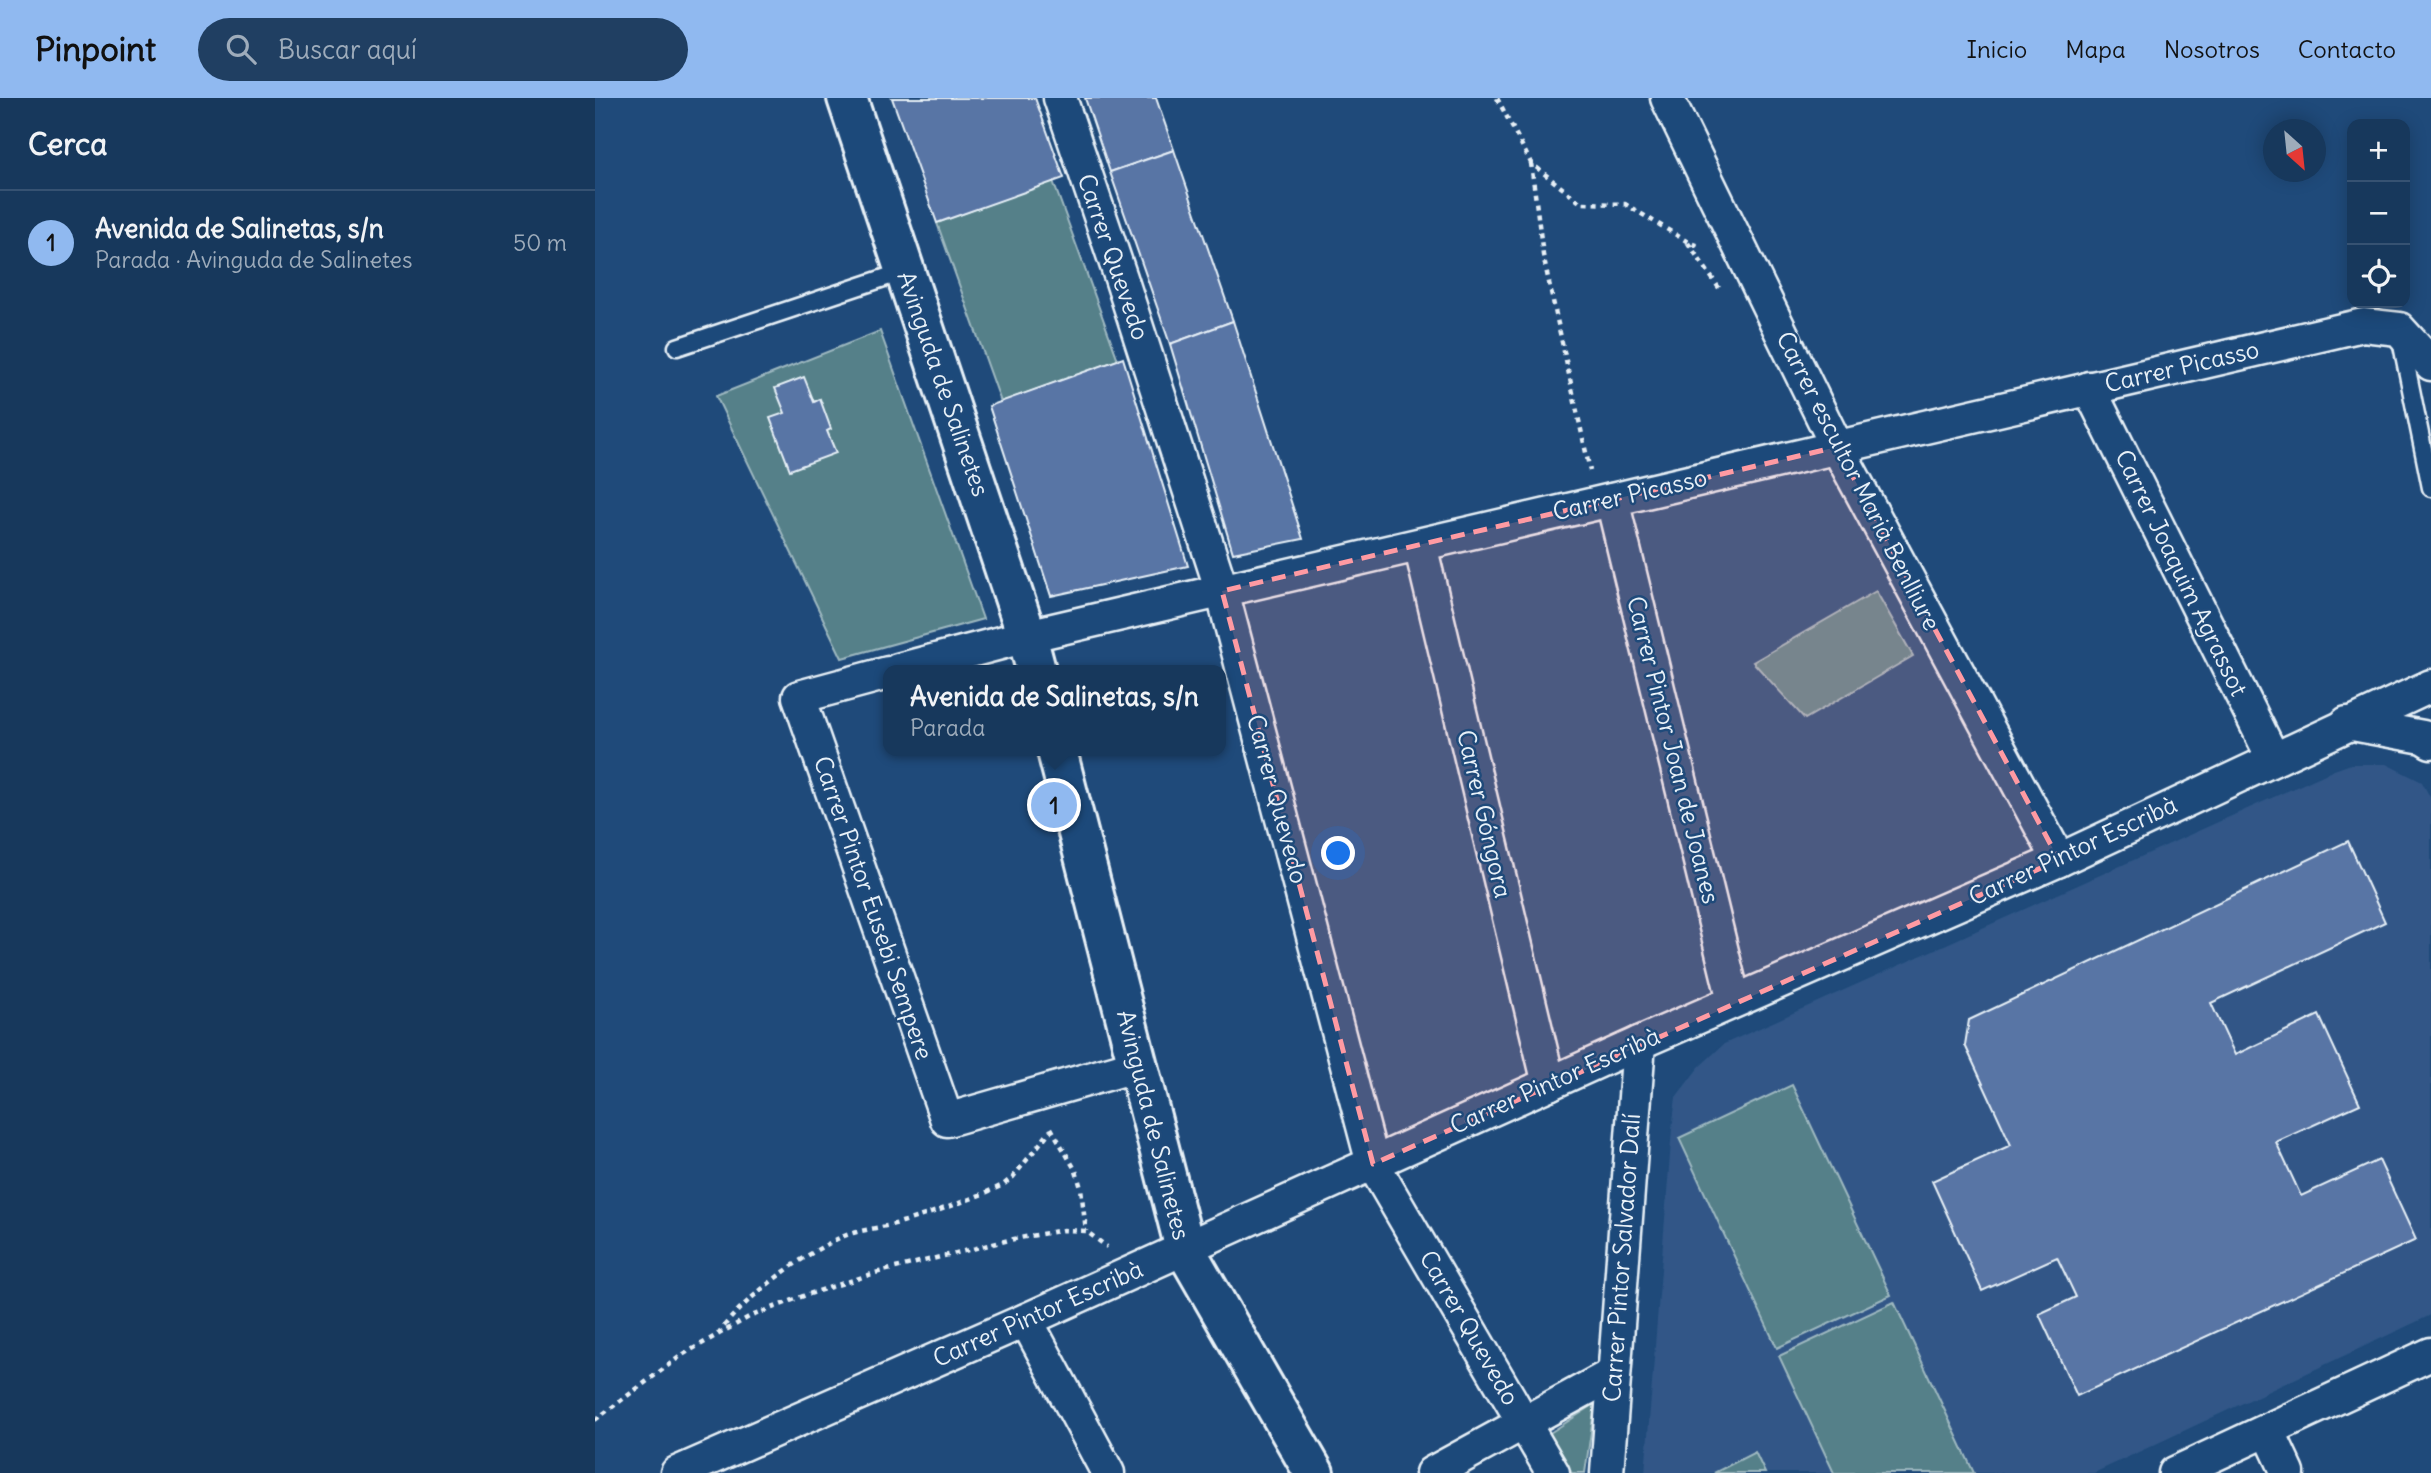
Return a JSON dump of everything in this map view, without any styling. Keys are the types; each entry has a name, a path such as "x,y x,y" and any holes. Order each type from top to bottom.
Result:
{"street":[{"name":"Avinguda de Salinetes","path":"846,98 1032,653"},
{"name":"Carrer Quevedo","path":"1060,98 1222,591 1373,1164 1553,1473"},
{"name":"Carrer escultor Marià Benlliure","path":"1667,98 1837,447 2059,860"},
{"name":"Carrer Picasso","path":"937,665 1032,653 1222,591 2363,325 2399,329"},
{"path":"2399,329 2431,364"},
{"name":"Carrer Joaquim Agrassot","path":"2089,388 2273,758"},
{"name":"Carrer Pintor Joan de Joanes","path":"1602,502 1734,1002"},
{"name":"Carrer Góngora","path":"1420,545 1549,1084"},
{"name":"Carrer Pintor Eusebi Sempere","path":"883,674 799,697 947,1120 1040,1094"},
{"name":"Carrer Pintor Escribà","path":"677,1473 1185,1249 1639,1043 2059,860 2431,686"},
{"path":"2347,723 2423,737 2431,742"},
{"name":"Avinguda de Salinetes","path":"1058,756 1185,1249 1314,1473"},
{"name":"Carrer Pintor Salvador Dalí","path":"1607,1473 1639,1043"},
{"path":"1040,1094 1138,1066"},
{"path":"1026,1320 1108,1473"},
{"path":"2175,1473 2431,1354"},
{"path":"1431,1473 1613,1374"},
{"path":"2268,1430 2288,1473"}],"lane":[{"path":"677,347 905,271"},
{"path":"2399,329 2431,488"}],"path":[{"path":"1497,98 1531,163 1543,255 1589,463 1602,502"},
{"path":"1531,163 1581,203 1625,204 1688,242 1711,251 1741,252"},
{"path":"1040,1094 1051,1130 1076,1171 1081,1188 1086,1231"},
{"path":"718,1334 751,1297 822,1247 847,1235 901,1222 1003,1185 1013,1177 1051,1130"},
{"path":"595,1420 682,1355 749,1317 875,1273 1009,1240 1063,1230 1086,1231 1133,1271"}],"highlighted area":[{"path":"1837,447 2059,860 1373,1164 1222,591"}],"shaded area":[{"path":"2351,764 2386,764 2422,782 2431,799 2431,1315 2094,1473 1765,1473 1755,1452 1714,1473 1645,1473 1676,1097 1699,1067 1724,1044"}],"green space":[{"path":"1053,181 1118,360 1001,402 937,223"},
{"path":"880,331 983,619 842,658 716,396"},
{"path":"1876,591 1913,656 1805,719 1753,662"},
{"path":"1792,1085 1891,1295 1777,1348 1679,1138"},
{"path":"1894,1302 1974,1473 1834,1473 1779,1356"},
{"path":"1595,1404 1585,1473 1566,1473 1545,1436"},
{"path":"1755,1452 1765,1473 1714,1473"}],"building":[{"path":"892,98 1035,98 1064,178 937,223"},
{"path":"1085,98 1156,98 1174,150 1110,172"},
{"path":"1174,150 1233,321 1170,344 1110,172"},
{"path":"1233,321 1303,539 1233,553 1170,344"},
{"path":"1123,358 1188,566 1051,596 989,406"},
{"path":"804,377 814,402 820,399 831,429 827,431 836,453 790,470 770,418 785,413 775,388"},
{"path":"2348,841 2385,922 2211,1003 2235,1055 2319,1015 2360,1104 2276,1142 2301,1196 2379,1160 2416,1240 2077,1396 2039,1314 2076,1297 2057,1257 1982,1291 1932,1181 2011,1145 1965,1045 1969,1020"}],"place":[{"name":"Avenida de Salinetas, s/n","path":"1054,805"}]}
